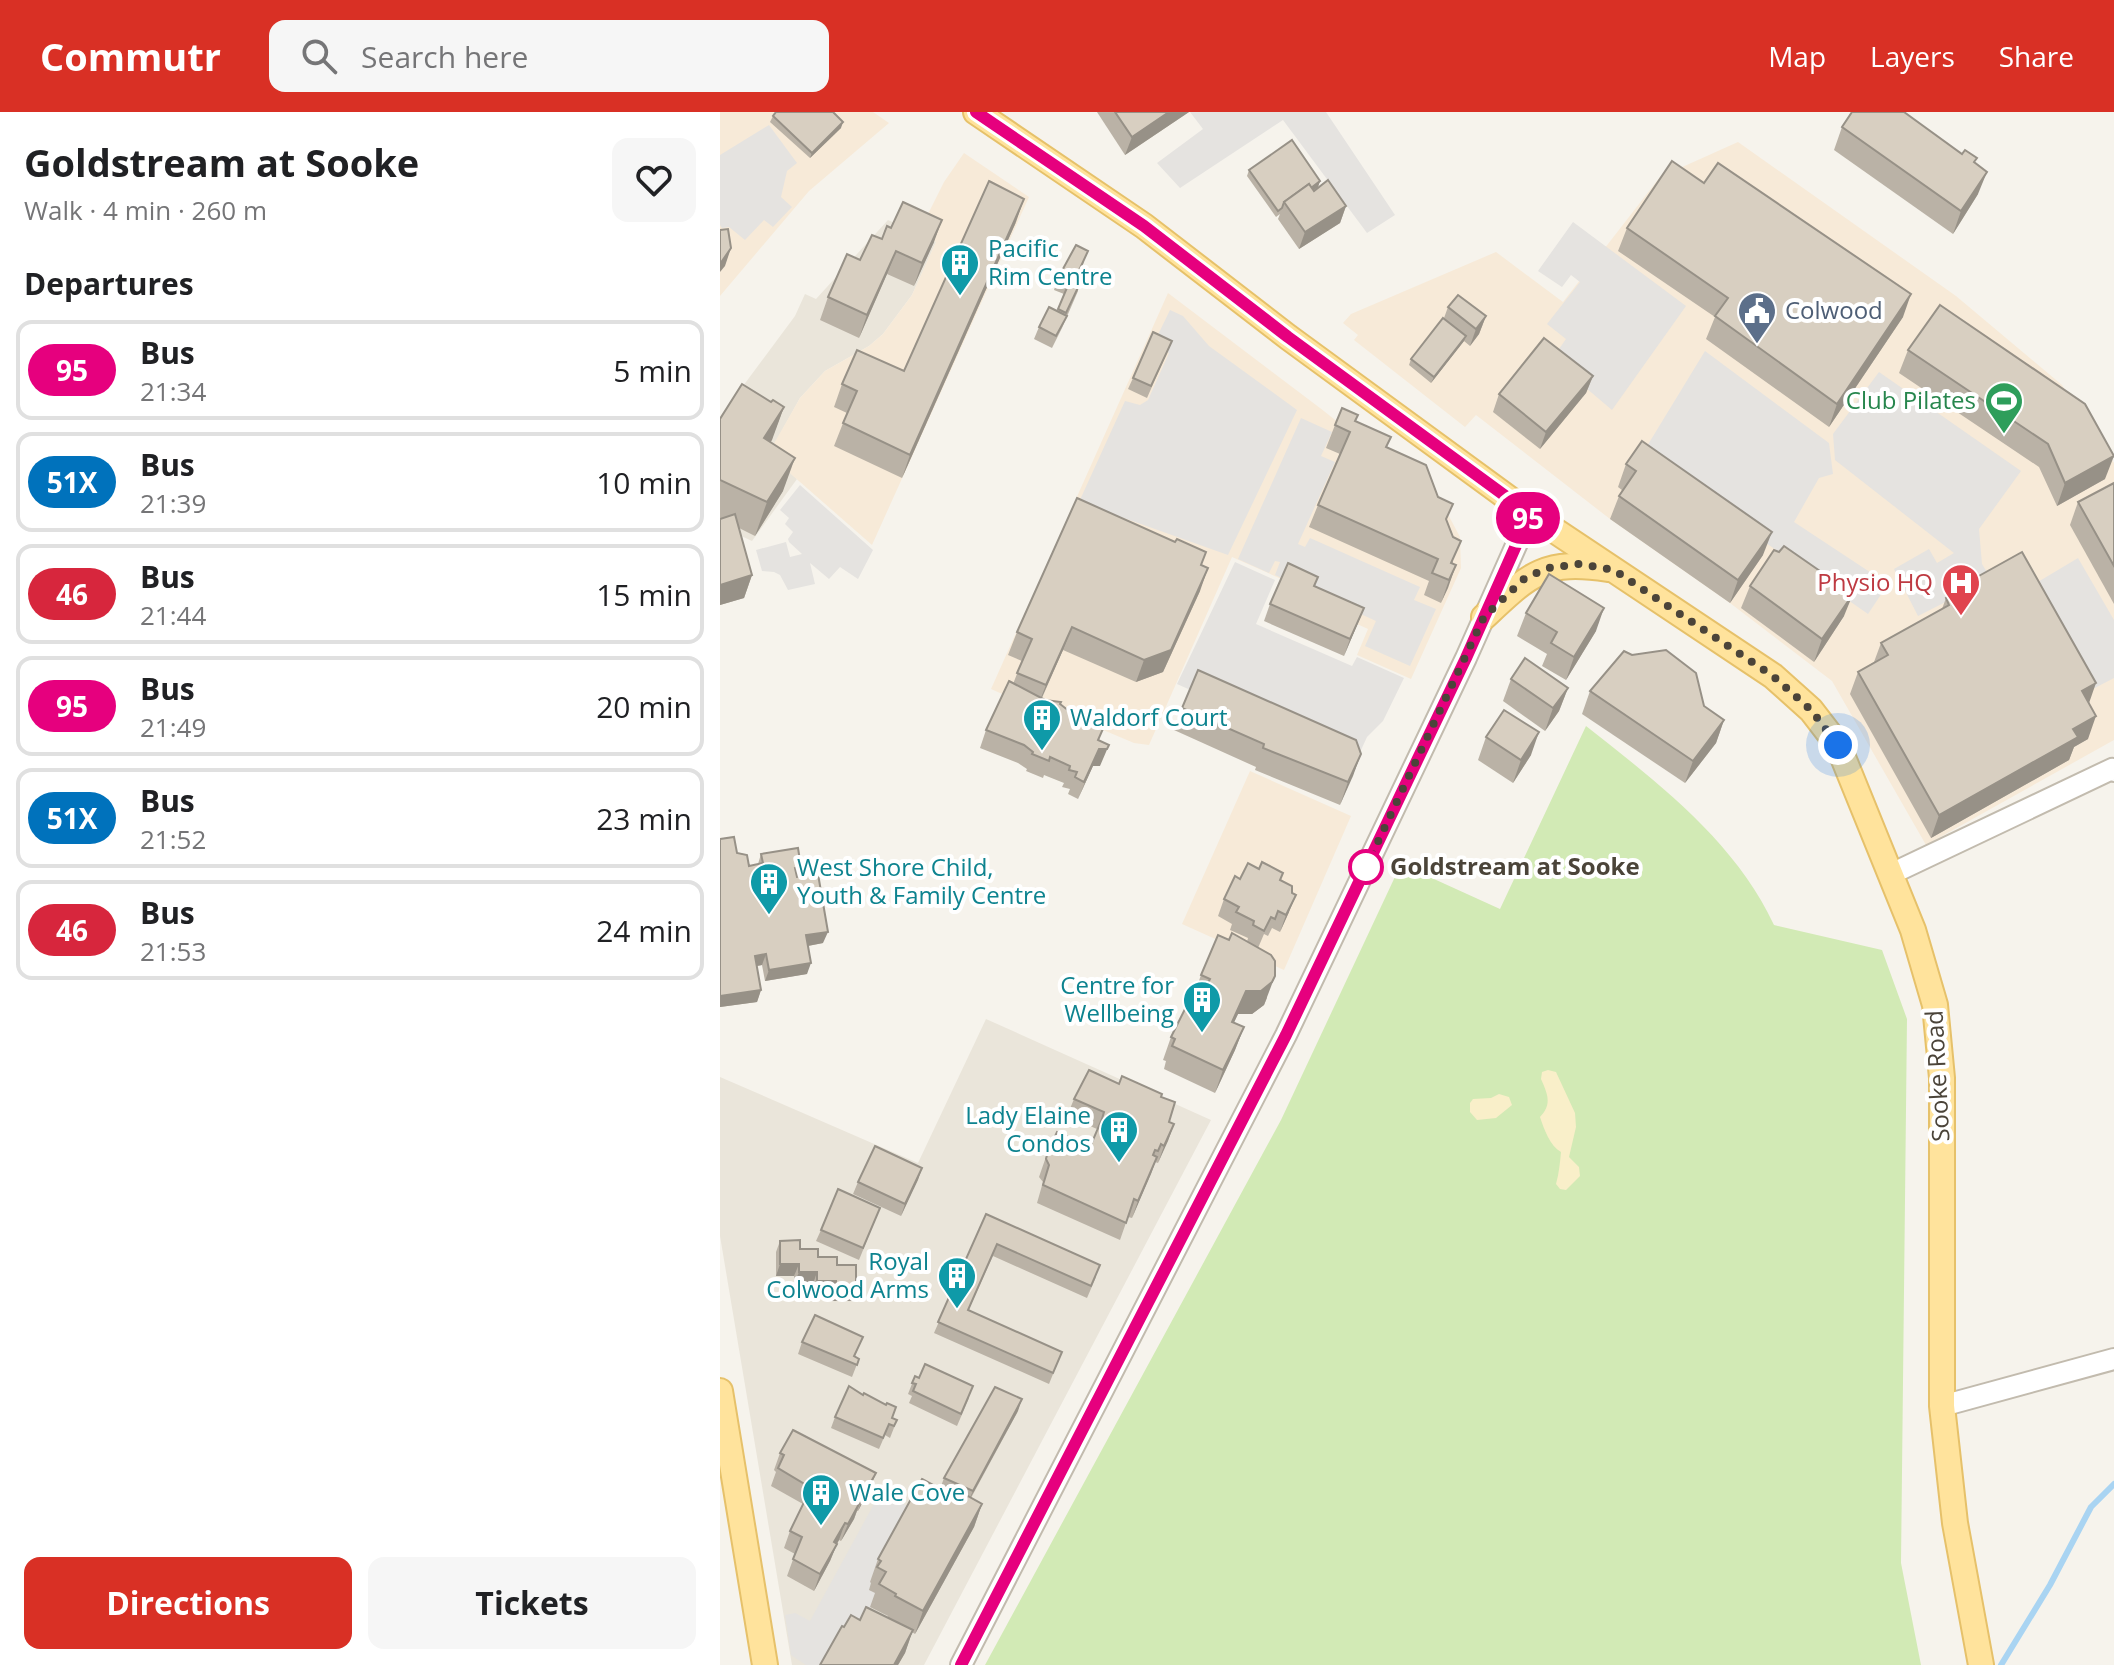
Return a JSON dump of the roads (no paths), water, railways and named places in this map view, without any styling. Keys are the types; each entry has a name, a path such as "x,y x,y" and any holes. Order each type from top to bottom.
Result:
{"main road":[{"name":"Sooke Road","path":"976,112 1144,226 1288,337 1530,514 1773,676 1811,710 1838,745 1926,970 1941,1044 1942,1406 1955,1523 1981,1665"},
{"path":"1484,617 1525,578 1548,568 1579,564 1614,570"},
{"path":"720,1391 765,1665"}],"street":[{"path":"961,1665 1265,1078 1530,514"},
{"path":"1891,874 2112,769 2114,771"},
{"path":"1942,1406 2114,1359"}],"waterway":[{"path":"2001,1665 2050,1585 2091,1507 2114,1484"}],"place":[{"name":"Pacific Rim Centre","path":"960,297"},
{"name":"Colwood","path":"1757,345"},
{"name":"Club Pilates","path":"2004,435"},
{"name":"Physio HQ","path":"1961,617"},
{"name":"Waldorf Court","path":"1042,752"},
{"name":"Goldstream at Sooke","path":"1366,867"},
{"name":"West Shore Child, Youth & Family Centre","path":"769,916"},
{"name":"Centre for Wellbeing","path":"1202,1034"},
{"name":"Lady Elaine Condos","path":"1119,1164"},
{"name":"Royal Colwood Arms","path":"957,1310"},
{"name":"Wale Cove","path":"821,1527"}]}
